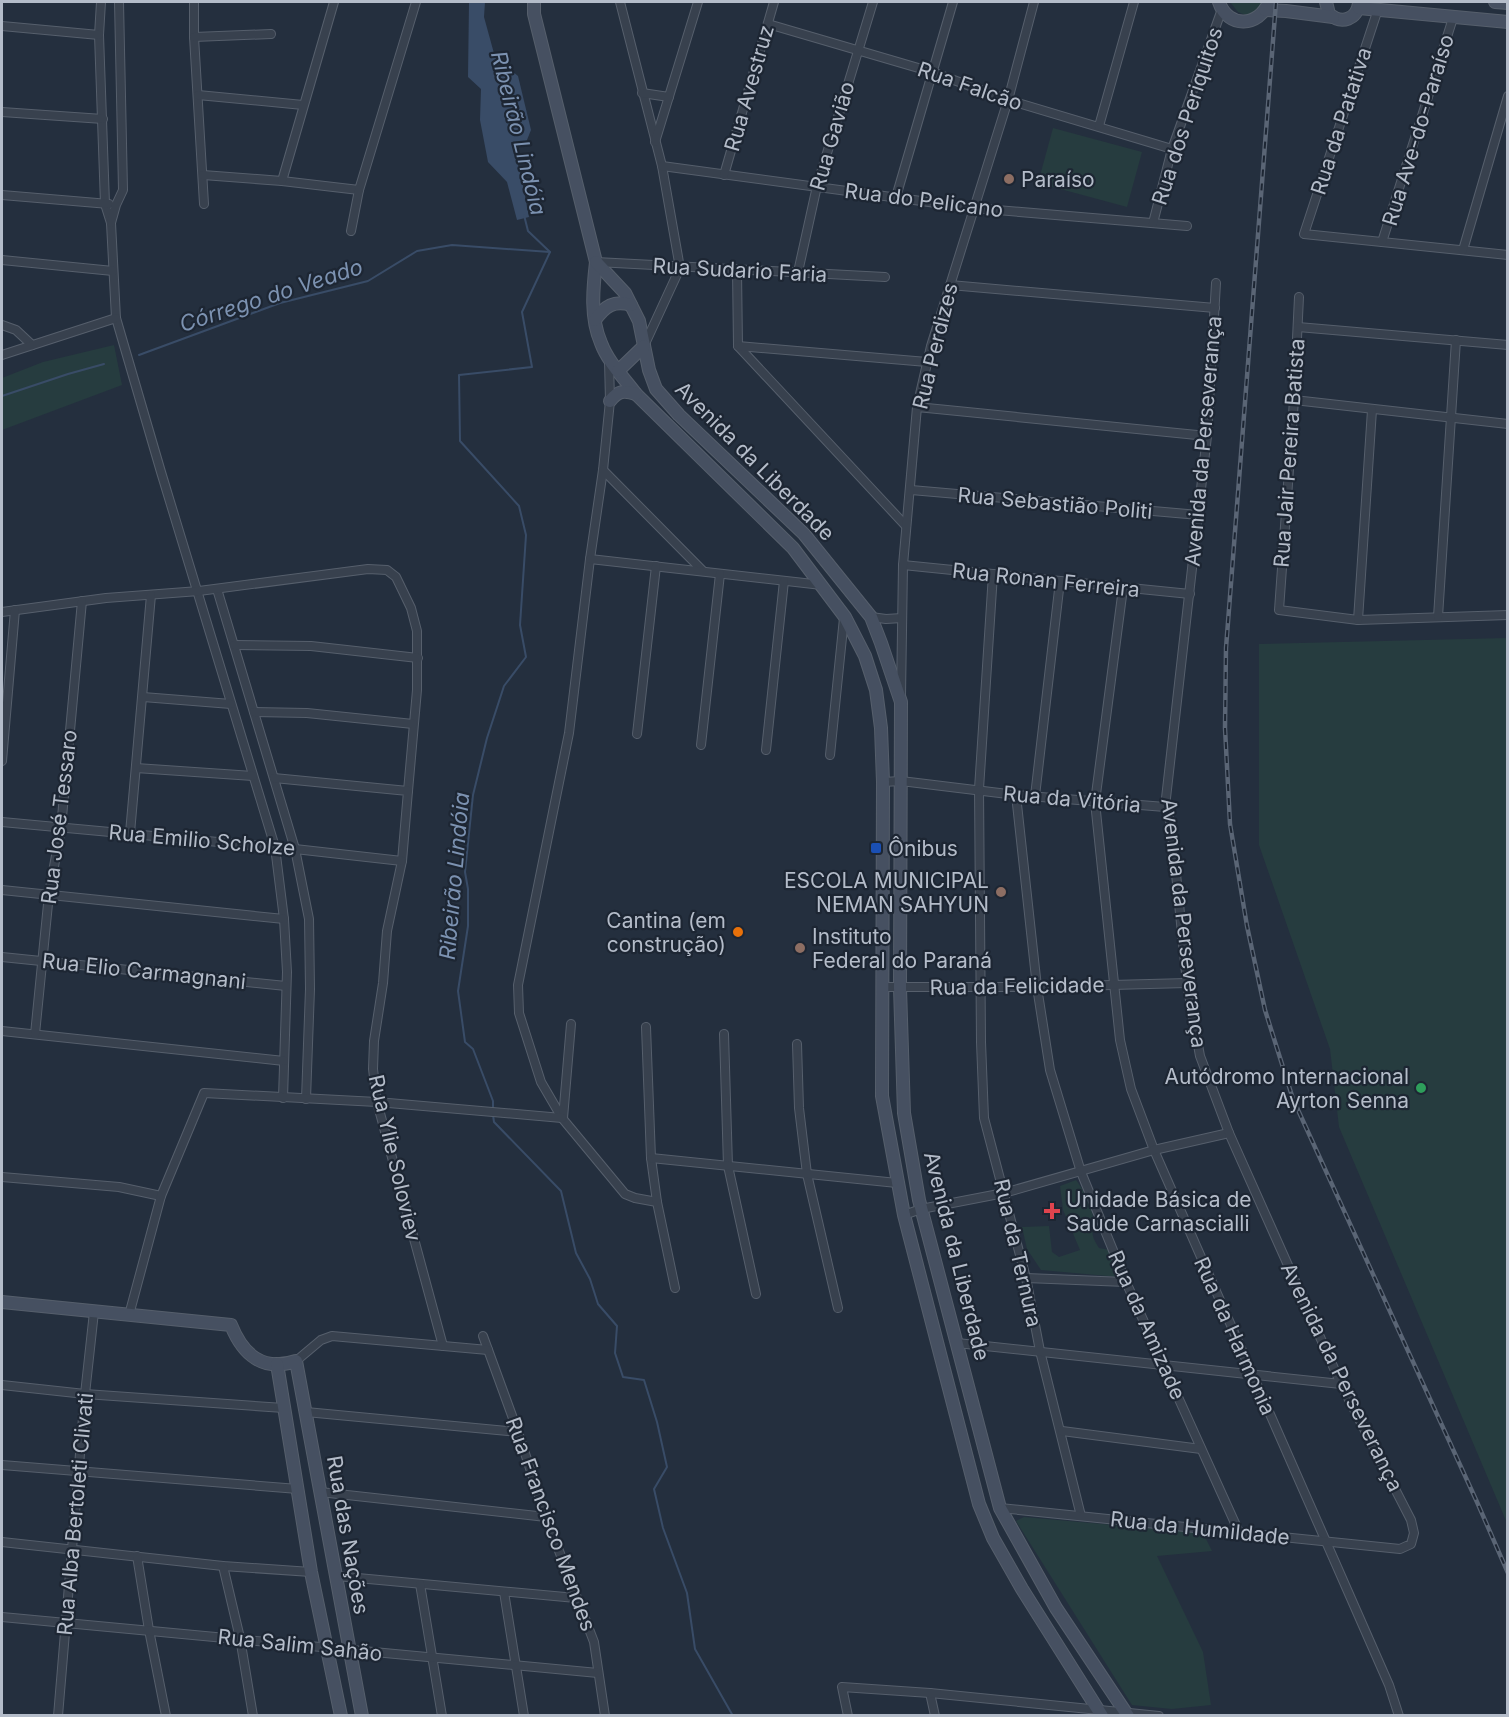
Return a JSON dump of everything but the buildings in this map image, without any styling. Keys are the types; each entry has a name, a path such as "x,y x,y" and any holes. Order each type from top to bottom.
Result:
{"street":[{"path":"101,2 99,35 105,204 111,223 116,318 275,847 284,919 286,986 283,1098"},
{"path":"111,223 123,190 119,2"},
{"path":"194,2 204,204"},
{"path":"282,181 334,2"},
{"path":"351,231 359,190 416,2"},
{"path":"534,2 534,14 596,262 593,288 595,320 600,343 618,371"},
{"path":"610,401 618,371 644,346 680,268 662,166 620,2"},
{"path":"655,142 698,2"},
{"name":"Rua Avestruz","path":"724,175 774,2"},
{"name":"Rua Gavião","path":"798,272 817,186 873,2"},
{"path":"896,197 953,2"},
{"name":"Rua Perdizes","path":"901,702 903,566 917,407 927,362 1008,100 1035,2"},
{"path":"1099,126 1134,2"},
{"path":"1326,2 1327,10 1333,17"},
{"path":"1495,2 1508,3"},
{"path":"1220,5 1234,20 1243,22 1259,17 1267,6 1343,20 1357,13 1359,5 1453,18 1508,22"},
{"name":"Rua dos Periquitos","path":"1153,223 1172,149 1220,5"},
{"name":"Rua da Patativa","path":"1378,9 1304,234 1383,242"},
{"name":"Rua Ave-do-Paraíso","path":"1383,242 1453,18"},
{"name":"Rua Falcão","path":"768,24 932,72 1008,100 1172,149"},
{"path":"2,26 99,35"},
{"path":"194,37 271,34"},
{"path":"642,93 669,97"},
{"path":"198,95 303,105"},
{"path":"1463,250 1508,96"},
{"path":"2,112 103,119"},
{"name":"Rua do Pelicano","path":"662,166 974,208 1187,226"},
{"path":"203,175 359,190"},
{"path":"2,195 116,205"},
{"path":"1383,242 1508,255"},
{"path":"2,260 113,271"},
{"name":"Rua Sudario Faria","path":"596,262 885,278"},
{"name":"Avenida da Liberdade","path":"596,262 625,293 639,321 656,390 679,415 804,534 871,617 901,702 900,988 904,1113 921,1209 1000,1508 1056,1608 1127,1714"},
{"path":"737,271 738,346 906,526"},
{"name":"Avenida da Perseverança","path":"1216,283 1207,436 1165,807 1172,824 1187,983 1200,1056 1229,1133 1341,1384 1412,1520 1414,1533 1411,1544 1400,1549"},
{"path":"950,285 1215,308"},
{"name":"Rua Jair Pereira Batista","path":"1299,297 1279,610 1358,620"},
{"path":"595,320 602,309 608,306 621,302 631,305"},
{"path":"2,356 116,318"},
{"path":"2,325 16,330 32,345"},
{"path":"1298,327 1508,345"},
{"path":"1437,616 1456,340"},
{"path":"738,346 927,362"},
{"path":"609,358 610,401 603,470 569,733 518,985 519,1013 541,1082 562,1118 625,1194 657,1202"},
{"name":"Avenida da Liberdade","path":"618,371 636,394 793,548 845,617 865,656 876,690 881,728 883,782 882,1096 904,1215 979,1504 993,1538 1022,1589 1100,1713"},
{"path":"610,401 617,393 625,391 636,394"},
{"path":"1294,400 1508,424"},
{"path":"917,407 1207,436"},
{"path":"1372,410 1358,620 1508,615"},
{"path":"603,470 703,571"},
{"name":"Rua Sebastião Politi","path":"911,490 1198,515"},
{"path":"590,559 823,585"},
{"path":"637,734 656,566"},
{"name":"Rua Ronan Ferreira","path":"903,566 1190,594"},
{"name":"Rua Ylie Soloviev","path":"217,589 368,569 387,570 396,577 411,608 417,631 418,658 408,791 402,861 387,931 382,993 374,1041 373,1069 377,1102 443,1346"},
{"path":"701,745 720,574"},
{"path":"979,789 993,574"},
{"path":"766,750 784,581"},
{"path":"1035,796 1060,581"},
{"name":"Rua da Harmonia","path":"1123,588 1095,802 1113,985 1120,1040 1131,1089 1154,1150 1389,1685 1399,1716"},
{"path":"2,612 82,601 217,589 295,849 309,920 310,989 306,1099"},
{"path":"130,833 151,595"},
{"name":"Rua José Tessaro","path":"35,1034 49,894 61,828 82,601"},
{"path":"2,761 15,610"},
{"path":"830,755 845,617"},
{"path":"871,617 902,618"},
{"path":"234,645 311,646 418,658"},
{"path":"143,697 231,704"},
{"path":"254,712 307,713 413,724"},
{"path":"136,768 253,776"},
{"path":"274,778 408,791"},
{"name":"Rua da Vitória","path":"883,782 901,781 1016,795 1165,807"},
{"name":"Rua da Vitória","path":"979,789 980,986"},
{"name":"Rua da Amizade","path":"1016,795 1037,987 1050,1070 1081,1172 1126,1282 1239,1532"},
{"name":"Rua Emilio Scholze","path":"2,822 402,861"},
{"path":"2,890 284,919"},
{"name":"Rua Elio Carmagnani","path":"2,957 286,986"},
{"name":"Rua da Felicidade","path":"882,987 1037,987 1187,983"},
{"name":"Rua da Ternura","path":"980,986 984,1118 1026,1278 1040,1351 1062,1431 1081,1516"},
{"path":"562,1118 571,1024"},
{"path":"646,1028 651,1158 657,1202 675,1288"},
{"path":"2,1031 284,1061"},
{"path":"724,1034 728,1166 756,1294"},
{"path":"797,1044 799,1108 807,1174 838,1308"},
{"path":"129,1315 161,1196 204,1093 377,1102 562,1118"},
{"path":"904,1215 921,1209 1004,1193 1154,1150 1229,1133"},
{"path":"651,1158 897,1183"},
{"path":"2,1177 119,1187 161,1196"},
{"path":"1026,1278 1126,1282"},
{"path":"2,1302 129,1315 232,1319 242,1347 250,1355 258,1360 277,1364 296,1361 325,1338 332,1336 488,1350"},
{"name":"Rua Alba Bertoleti Clivati","path":"58,1716 94,1312"},
{"name":"Rua Francisco Mendes","path":"483,1336 546,1517 594,1642 605,1716"},
{"path":"957,1343 1341,1384"},
{"name":"Rua das Nações","path":"296,1361 362,1716"},
{"name":"Rua das Nações","path":"277,1364 311,1572 341,1716"},
{"path":"2,1385 85,1394 284,1408"},
{"path":"281,1392 301,1389"},
{"path":"306,1412 518,1432"},
{"path":"1062,1431 1201,1449"},
{"path":"2,1466 298,1489"},
{"path":"320,1492 546,1517"},
{"name":"Rua da Humildade","path":"1000,1508 1400,1549"},
{"path":"2,1542 223,1566 311,1572"},
{"path":"137,1556 166,1716"},
{"path":"223,1566 240,1638 253,1716"},
{"path":"336,1576 576,1598"},
{"path":"420,1584 442,1716"},
{"path":"504,1592 524,1716"},
{"name":"Rua Salim Sahão","path":"2,1617 598,1673"},
{"path":"848,1716 842,1687 930,1693 1100,1713 1159,1716"},
{"path":"930,1693 935,1716"}],"green space":[{"path":"1230,2 1265,2 1263,6 1248,16 1238,12"},
{"path":"1053,128 1142,152 1127,207 1038,183"},
{"path":"114,345 122,385 2,430 2,378 43,362"},
{"name":"Autódromo Internacional Ayrton Senna","path":"1508,638 1507,1523 1339,1127 1330,1049 1259,845 1259,644"},
{"path":"1076,1180 1092,1211 1093,1238 1099,1248 1110,1250 1119,1277 1041,1270 1027,1249 1022,1227 1049,1226 1052,1252 1059,1257 1080,1250 1063,1210 1060,1186"},
{"path":"1024,1517 1203,1533 1212,1551 1157,1556 1203,1652 1211,1705 1172,1709 1132,1705 1016,1521"}],"water":[{"path":"469,2 485,2 484,17 495,57 518,76 531,130 525,145 511,142 521,175 529,217 517,220 507,182 488,162 480,120 481,89 468,77"}],"waterway":[{"name":"Ribeirão Lindóia","path":"493,1109 493,1101 473,1049 465,1042 458,991 468,926 468,889 465,872 473,795 487,738 504,686 526,657 520,625 526,535 519,506 460,441 459,375 532,367 522,312 550,252 528,231 524,215"},
{"name":"Córrego do Veado","path":"139,355 280,303 368,281 417,251 452,245 550,252"},
{"name":"Córrego do Veado","path":"2,396 104,364"},
{"name":"Ribeirão Lindóia","path":"493,1115 494,1122 561,1191 576,1253 590,1279 598,1304 617,1326 615,1353 623,1377 644,1380 657,1422 667,1467 654,1489 663,1528 687,1593 695,1649 733,1716"}],"railway":[{"path":"1276,2 1226,648 1225,728 1230,824 1247,926 1265,1010 1293,1099 1508,1573"}],"place":[{"name":"Paraíso","path":"1009,179"},
{"name":"Ônibus","path":"876,848"},
{"name":"ESCOLA MUNICIPAL NEMAN SAHYUN","path":"1001,892"},
{"name":"Cantina (em construção)","path":"738,932"},
{"name":"Instituto Federal do Paraná","path":"800,948"},
{"name":"Autódromo Internacional Ayrton Senna","path":"1421,1088"},
{"name":"Unidade Básica de Saúde Carnascialli","path":"1052,1211"}]}
